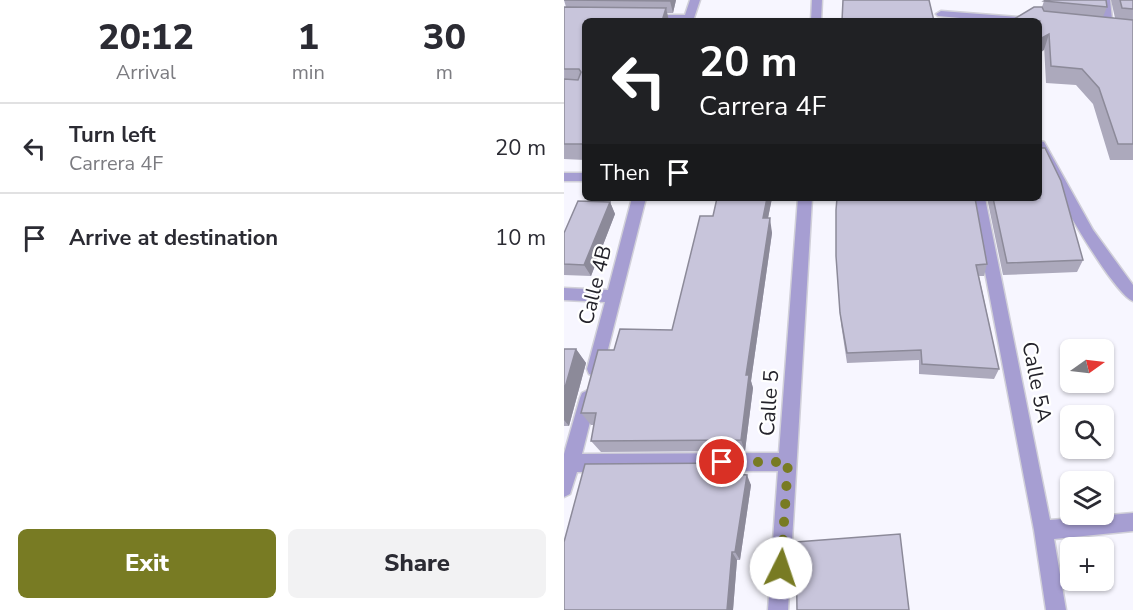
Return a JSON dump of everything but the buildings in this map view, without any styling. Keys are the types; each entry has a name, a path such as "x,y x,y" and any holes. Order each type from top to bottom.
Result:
{"street":[{"path":"690,18 695,0"},
{"path":"816,18 818,0"},
{"path":"938,0 942,17 964,18"},
{"path":"1098,26 1113,28 1105,0"},
{"path":"1042,148 1050,159 1064,193 1114,273 1133,295"},
{"path":"564,177 582,177"},
{"name":"Calle 4B","path":"564,488 567,463 638,201"},
{"name":"Calle 5","path":"778,610 805,201"},
{"name":"Calle 5A","path":"979,201 1043,530 1056,610"},
{"path":"564,294 614,296"},
{"path":"567,463 788,462"},
{"path":"1043,530 1133,522"}],"route":[{"path":"722,462 788,462 781,568"}]}
